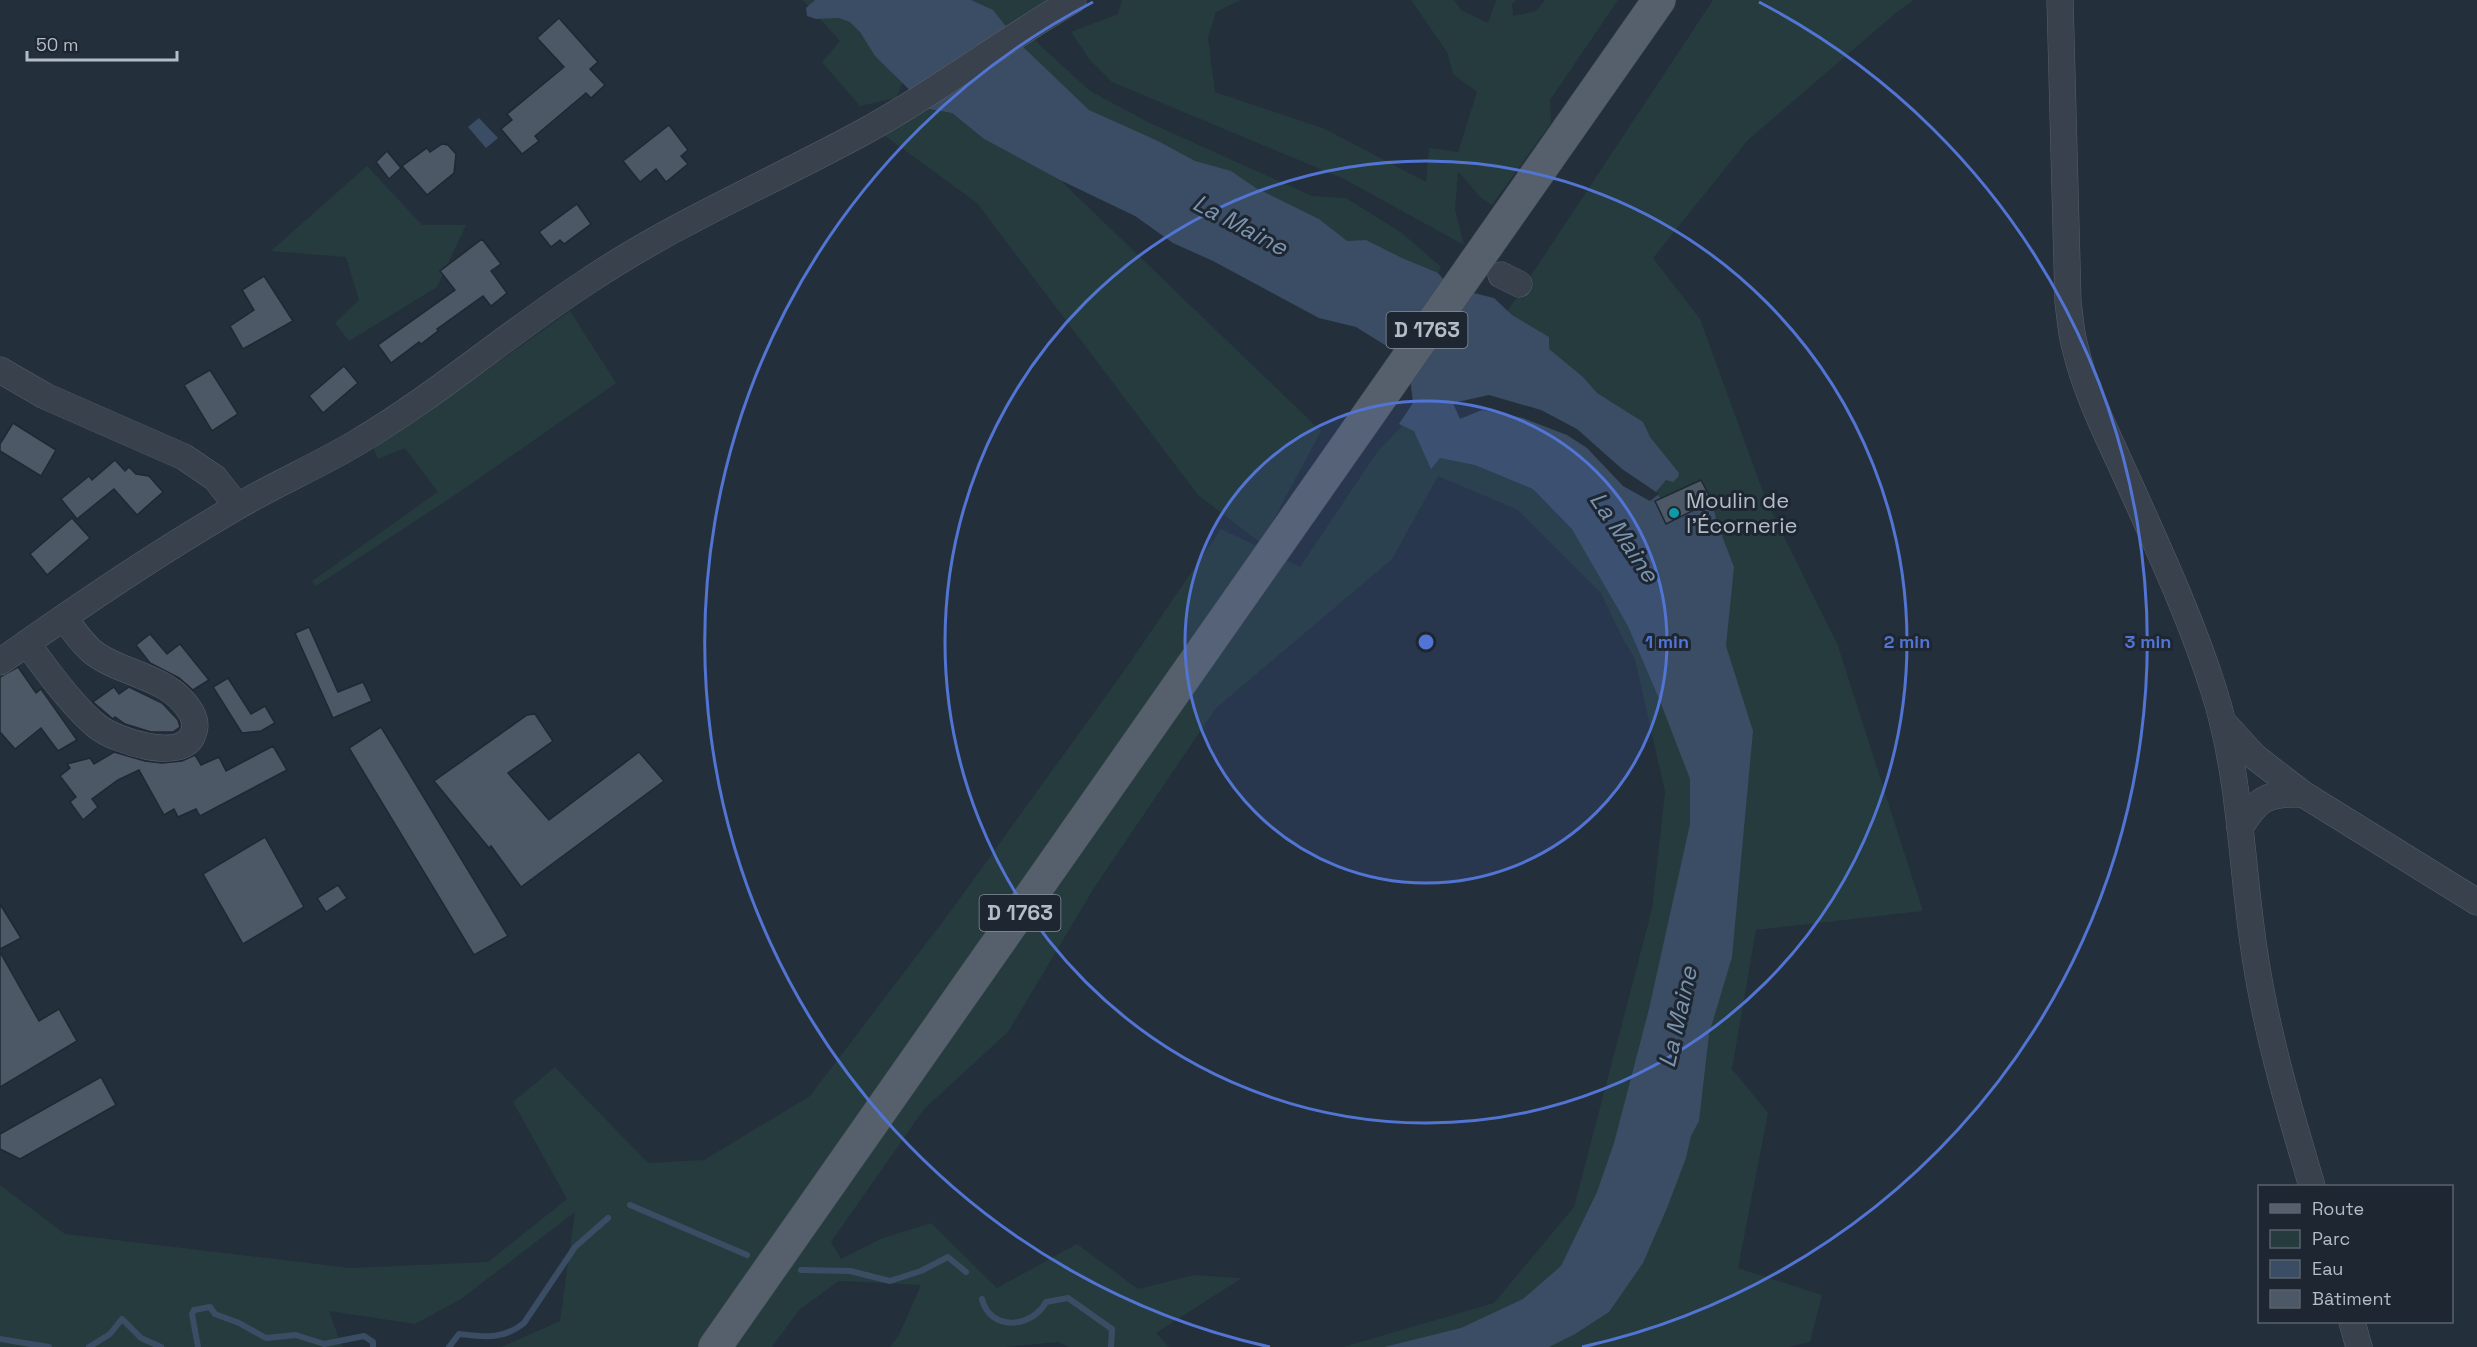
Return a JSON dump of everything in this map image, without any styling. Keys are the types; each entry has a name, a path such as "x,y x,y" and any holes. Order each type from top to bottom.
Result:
{"main road":[{"name":"D 1763","path":"715,1347 1659,0"}],"street":[{"path":"0,662 115,581 237,506 357,443 456,376 584,283 635,251 861,134 912,103 1024,28 1073,0"},
{"path":"2060,0 2068,302 2074,347 2091,396 2154,538 2214,690 2234,777 2255,960 2269,1037 2312,1185"},
{"path":"0,370 45,396 184,457 215,478 237,506"},
{"path":"27,643 99,728 137,744 162,749 182,747 191,740 196,727 191,712 177,697 147,676 119,666 94,653 64,618"},
{"path":"2223,722 2255,757 2303,794 2477,902"},
{"path":"2240,828 2250,811 2266,797 2279,793 2303,794"},
{"path":"2352,1323 2359,1347"}],"green space":[{"path":"803,0 863,0 917,49 896,98 860,106 822,62 840,41"},
{"path":"957,0 1059,0 1018,21 1042,47 1090,91 1150,123 1312,196 1346,198 1402,233 1441,267 1433,285 1102,126"},
{"path":"1122,0 1241,0 1216,12 1208,38 1215,92 1325,129 1426,182 1429,148 1458,152 1477,92 1453,74 1447,52 1411,0 1454,0 1461,10 1488,23 1496,0 1516,0 1512,4 1513,16 1536,11 1545,0 1618,0 1550,100 1551,123 1492,205 1480,197 1458,171 1455,209 1464,245 1344,179 1112,82 1090,60 1071,32 1118,14"},
{"path":"1713,0 1914,0 1748,140 1653,258 1700,319 1766,500 1838,646 1923,911 1756,930 1732,1069 1768,1113 1738,1268 1822,1295 1810,1342 1788,1347 1343,1347 1494,1303 1574,1207 1652,909 1665,792 1635,659 1601,593 1518,510 1438,476 1392,559 1216,708 1094,888 1008,1032 924,1109 831,1242 841,1259 883,1238 931,1223 997,1288 1077,1244 1138,1289 1194,1275 1242,1278 1156,1333 1169,1347 1069,1347 1058,1342 1006,1347 890,1347 899,1335 921,1285 839,1281 799,1310 772,1347 501,1347 560,1321 575,1212 461,1299 415,1324 329,1311 342,1347 0,1347 0,1185 65,1234 350,1268 488,1262 567,1199 513,1102 555,1067 648,1163 704,1160 810,1096 950,912 1124,671 1221,529 1300,567 1378,451 1495,330"},
{"path":"929,109 952,113 984,139 1060,180 1321,431 1261,543 1198,495 977,203 884,135"},
{"path":"367,166 422,225 466,225 437,287 349,341 335,323 359,300 346,257 271,251"},
{"path":"570,311 616,383 458,493 316,586 312,581 438,492 405,448 378,459 373,447 442,402"}],"water":[{"name":"La Maine","path":"815,0 971,0 993,10 1020,44 1089,110 1158,141 1195,161 1231,171 1256,188 1319,219 1347,241 1366,240 1438,273 1450,287 1494,298 1512,315 1549,337 1549,349 1583,377 1597,393 1643,422 1650,437 1679,473 1673,482 1666,480 1656,492 1661,499 1655,502 1666,524 1712,501 1717,523 1734,567 1726,646 1753,731 1732,957 1709,1034 1699,1121 1691,1136 1686,1158 1667,1208 1643,1263 1609,1312 1575,1334 1549,1347 1384,1347 1461,1328 1523,1299 1561,1266 1597,1192 1614,1143 1649,1009 1690,824 1690,779 1628,626 1572,529 1533,489 1475,465 1440,458 1431,469 1414,431 1399,424 1413,403 1410,378 1393,350 1356,327 1319,318 1213,261 1173,243 1135,216 1060,180 984,139 952,113 929,109 875,56 860,32 850,22 839,18 816,19 807,16 806,8"},
{"path":"479,118 498,138 486,148 468,127"}],"pier":[{"path":"1489,395 1541,410 1577,429 1622,469 1659,494 1650,501 1623,486 1587,448 1567,435 1523,418 1482,410 1460,419 1453,403"}],"building":[{"path":"559,18 598,62 590,69 605,85 591,98 586,93 535,136 539,141 522,154 501,129 512,120 507,114 564,67 537,38"},
{"path":"669,125 688,150 681,156 688,164 666,182 656,169 640,182 623,161"},
{"path":"442,144 448,145 456,154 454,173 427,195 402,166 427,148 430,152"},
{"path":"387,151 401,168 389,179 376,162"},
{"path":"577,204 591,224 564,244 560,240 551,247 539,232"},
{"path":"482,239 501,264 491,271 507,293 491,306 483,296 437,329 438,331 421,344 419,342 391,363 378,345 455,290 440,271"},
{"path":"264,276 293,321 243,349 230,326 254,310 242,290"},
{"path":"344,366 358,383 323,413 309,396"},
{"path":"210,370 238,414 212,431 184,385"},
{"path":"13,423 56,450 41,476 0,451 0,444"},
{"path":"115,460 125,471 129,467 136,474 149,476 163,492 137,515 114,489 77,519 61,499 89,476 92,480"},
{"name":"Moulin de l'Écornerie","path":"1701,480 1712,501 1666,524 1655,501"},
{"path":"72,518 90,538 47,575 30,554"},
{"path":"309,627 338,692 363,682 372,701 333,718 295,633"},
{"path":"150,634 167,654 180,644 209,680 193,690 179,678 150,663 136,645"},
{"path":"18,667 36,693 41,689 77,740 58,751 41,728 15,749 0,732 0,677"},
{"path":"228,678 251,714 265,706 275,723 261,731 242,733 213,687"},
{"path":"114,687 119,694 129,687 162,703 178,720 180,727 173,732 151,732 125,724 115,717 113,719 93,702"},
{"path":"535,714 553,741 508,773 549,820 639,752 664,781 521,887 491,846 489,848 434,781 527,715"},
{"path":"381,727 508,936 474,955 349,748"},
{"path":"273,746 287,770 200,816 196,809 178,817 174,809 164,815 139,770 118,780 92,799 98,807 83,820 70,802 76,797 60,776 70,768 67,764 90,758 94,764 114,752 145,761 162,763 182,761 195,755 201,765 219,757 226,771"},
{"path":"265,837 304,907 243,944 203,874"},
{"path":"338,885 347,898 326,912 317,898"},
{"path":"0,904 21,938 0,949"},
{"path":"0,952 39,1021 59,1009 77,1041 0,1087"},
{"path":"101,1077 116,1105 20,1159 0,1149 0,1134"}],"waterway":[{"path":"630,1205 747,1255"},
{"path":"449,1347 459,1334 501,1335 524,1323 575,1247 608,1218"},
{"path":"801,1270 850,1271 890,1281 921,1271 948,1257 966,1272"},
{"path":"982,1299 986,1310 993,1317 1012,1323 1031,1317 1040,1311 1046,1302 1068,1298 1112,1329 1111,1347"},
{"path":"198,1347 192,1314 194,1310 210,1307 215,1314 239,1323 266,1338 296,1335 324,1344 364,1336 373,1342 373,1347"},
{"path":"89,1347 110,1334 122,1319 141,1338 161,1347"},
{"path":"0,1339 49,1347"}],"place":[{"name":"Moulin de l'Écornerie","path":"1674,513"}]}
